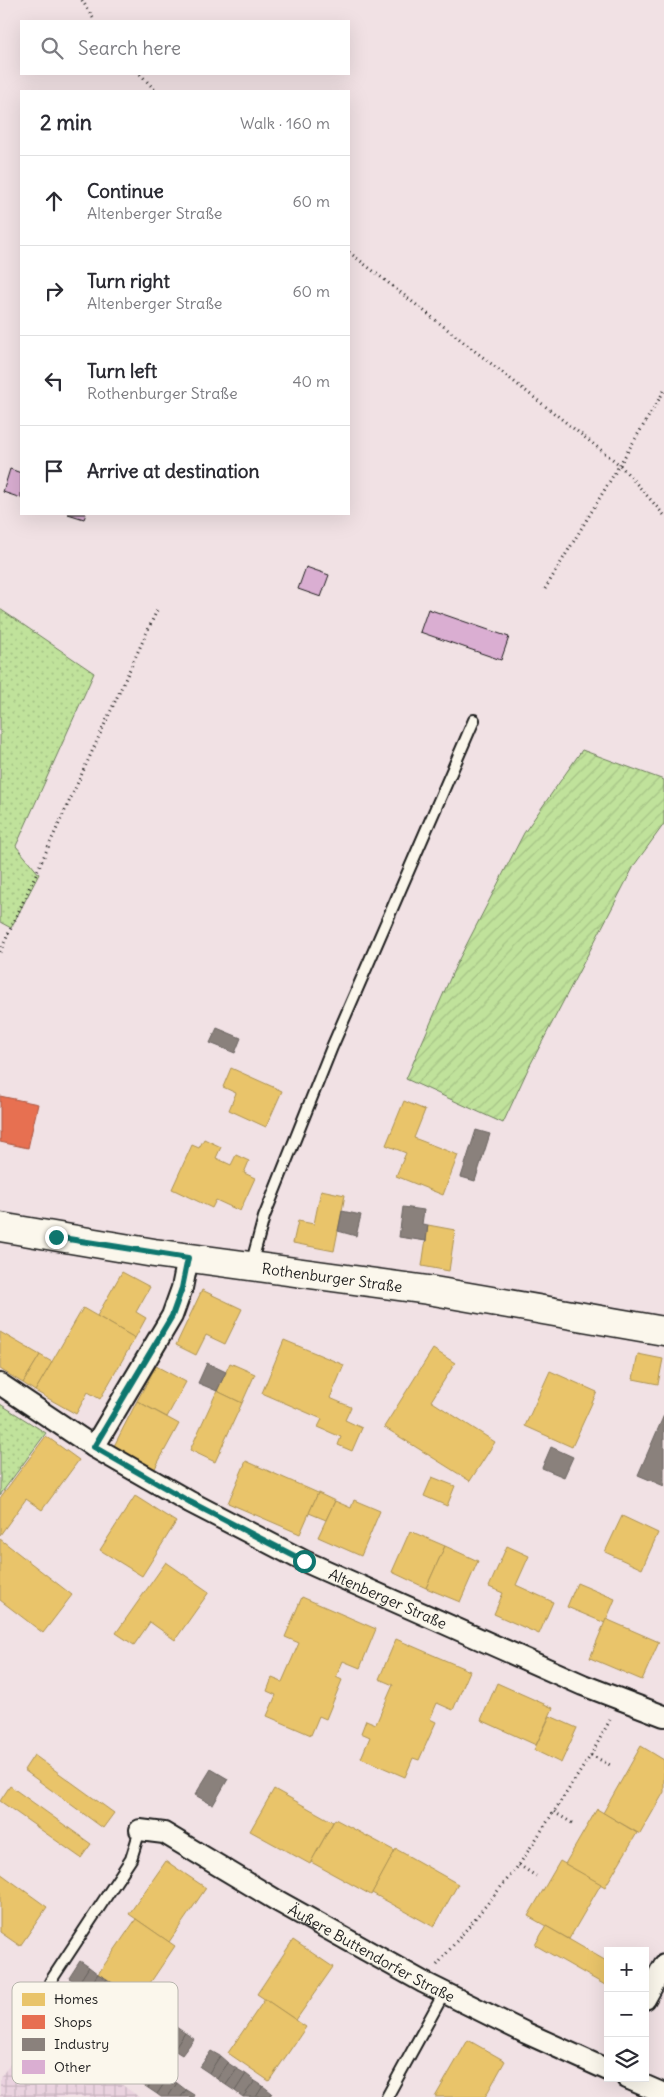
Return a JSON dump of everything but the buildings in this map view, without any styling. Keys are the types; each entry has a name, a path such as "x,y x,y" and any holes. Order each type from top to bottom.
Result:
{"main road":[{"name":"Rothenburger Straße","path":"0,1227 188,1258 428,1290 664,1332"}],"street":[{"path":"94,1447 172,1316 182,1288 188,1258"},
{"name":"Altenberger Straße","path":"0,1384 94,1447 190,1502 304,1561 583,1685 664,1716"},
{"name":"Äußere Buttendorfer Straße","path":"140,1830 164,1833 276,1900 423,1982 604,2068"},
{"path":"649,1992 664,1965"},
{"path":"636,2082 664,2094"}],"lane":[{"path":"250,1266 264,1216 332,1047 474,720"},
{"path":"50,1982 131,1859 140,1830"},
{"path":"387,2097 444,1993"}],"path":[{"path":"82,0 94,20"},
{"path":"141,75 155,90"},
{"path":"350,253 620,465 664,515"},
{"path":"545,589 664,391"},
{"path":"0,952 158,608"},
{"path":"423,1982 519,1865 592,1755 621,1700"},
{"path":"592,1755 612,1766"},
{"path":"554,1812 572,1823"},
{"path":"519,1865 536,1876"}],"shaded area":[{"path":"12,2063 12,2084 121,2084 139,2097 0,2097 0,2077"}],"green space":[{"path":"0,609 94,673 16,846 39,874 11,928 0,922"},
{"path":"582,750 664,780 664,824 635,864 528,1069 503,1123 406,1079 456,965 524,833"},
{"path":"0,1404 46,1433 0,1495"}],"route":[{"path":"56,1237 188,1258 182,1288 172,1316 94,1447 190,1502 304,1561"}]}
